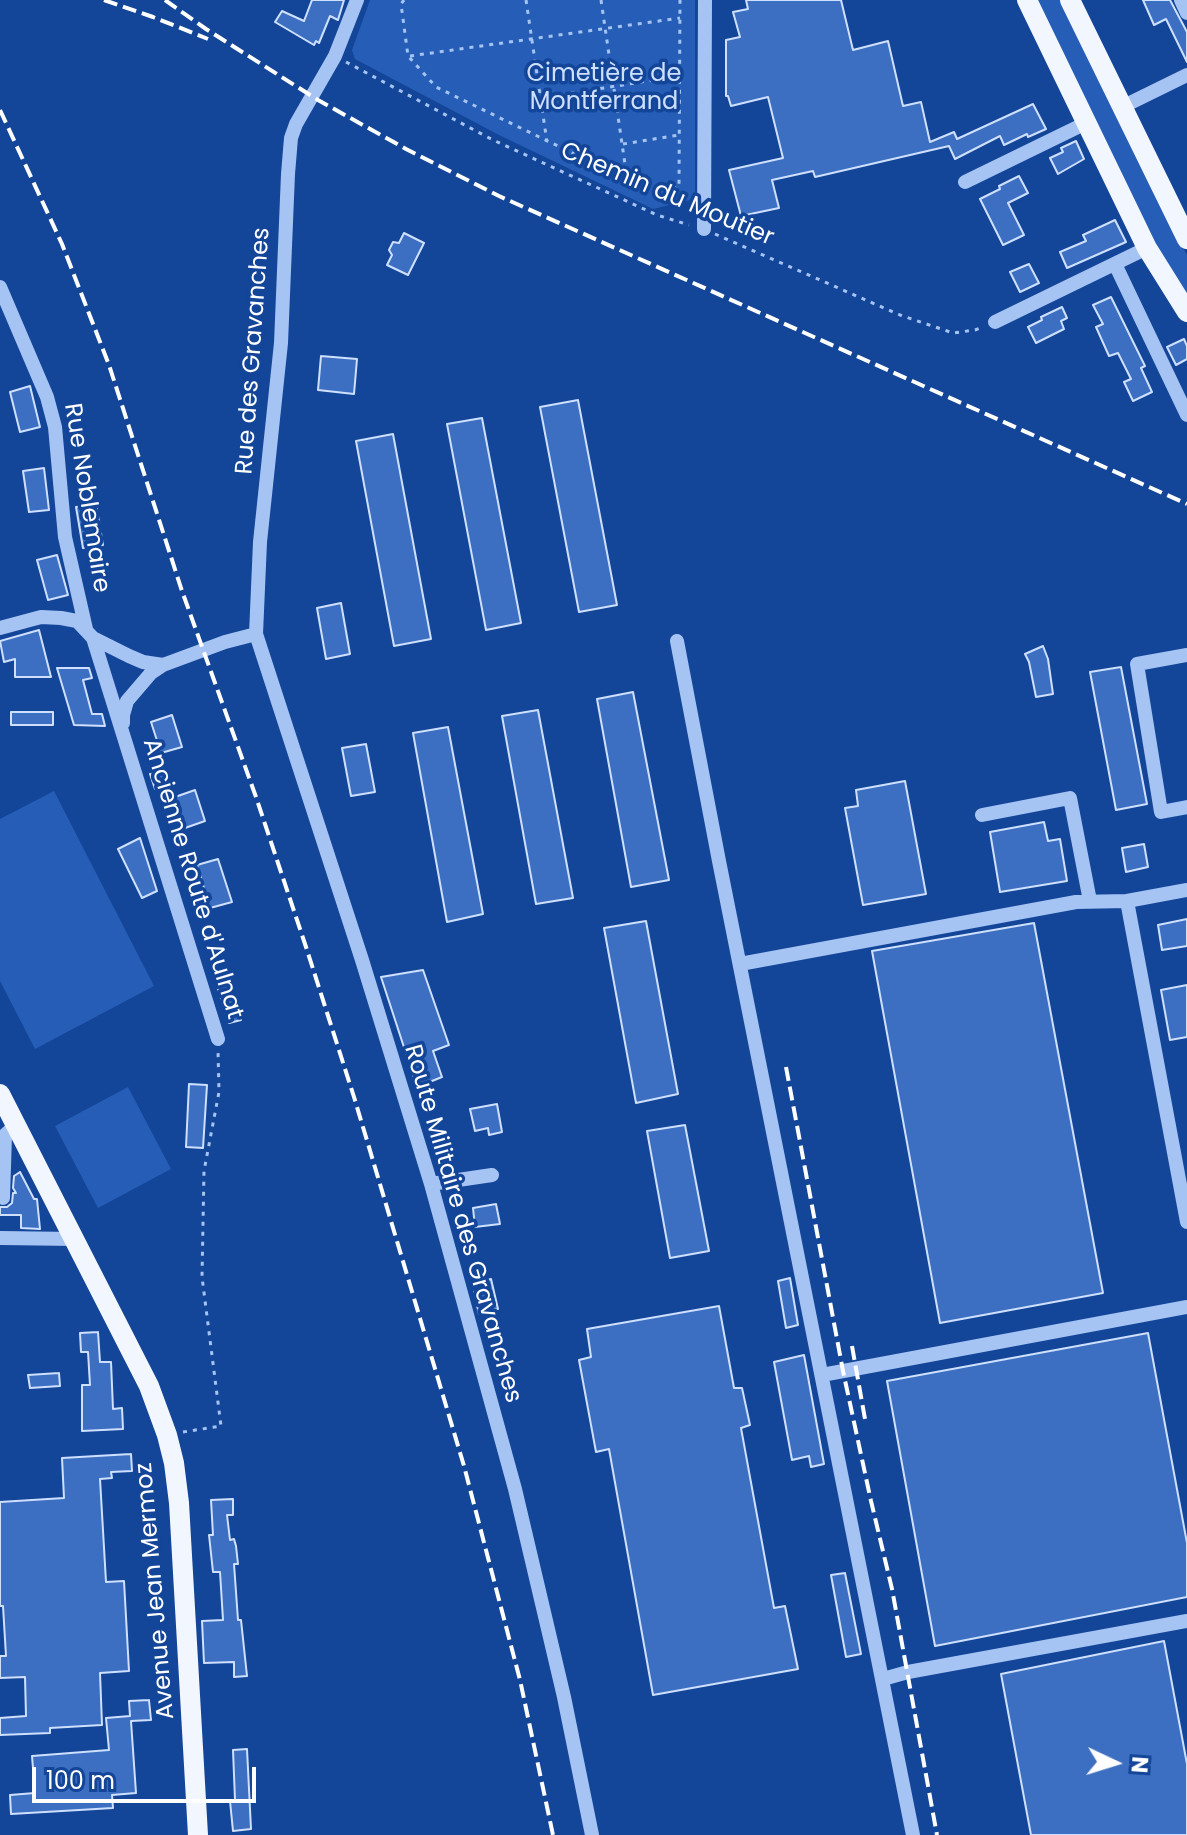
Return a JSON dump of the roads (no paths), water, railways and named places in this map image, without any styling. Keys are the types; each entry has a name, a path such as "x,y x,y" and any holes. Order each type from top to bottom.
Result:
{"main road":[{"path":"1027,0 1147,248 1187,312"},
{"path":"1070,0 1186,234"},
{"name":"Avenue Jean Mermoz","path":"0,1094 149,1386 167,1435 179,1503 198,1835"}],"street":[{"name":"Rue des Gravanches","path":"256,634 260,542 281,343 291,138 335,56 357,0"},
{"path":"704,229 705,0"},
{"path":"1181,0 1187,13"},
{"path":"1130,103 1187,75"},
{"path":"965,182 1086,123"},
{"path":"995,322 1147,248"},
{"path":"1115,264 1187,415"},
{"name":"Rue Noblemaire","path":"0,287 47,397 55,427 65,537 90,634"},
{"path":"0,628 41,617 77,621 90,634 143,662 168,663 256,634"},
{"name":"Ancienne Route d'Aulnat","path":"90,634 218,1039"},
{"name":"Route Militaire des Gravanches","path":"256,634 431,1184 515,1489 564,1697 592,1835"},
{"path":"677,641 913,1835"},
{"path":"1187,655 1137,664 1161,812 1187,807"},
{"name":"Ancienne Route d'Aulnat","path":"123,732 127,701 144,679 168,663"},
{"path":"982,815 1070,798 1090,901"},
{"path":"740,964 1076,902 1127,901 1187,890"},
{"path":"1127,901 1187,1222"},
{"path":"3,1198 5,1135 16,1125"},
{"path":"431,1184 492,1175"},
{"path":"0,1238 75,1239"},
{"path":"822,1375 1187,1307"},
{"path":"883,1679 1187,1621"}],"railway":[{"path":"104,0 208,39"},
{"path":"165,0 318,100 499,196 1187,504"},
{"path":"0,110 62,244 109,365 182,591 306,947 464,1466 520,1680 553,1835"},
{"path":"786,1067 843,1371 892,1589 937,1835"},
{"path":"852,1346 865,1419"}],"park label":[{"name":"Cimetière de Montferrand","path":"604,89"}]}
